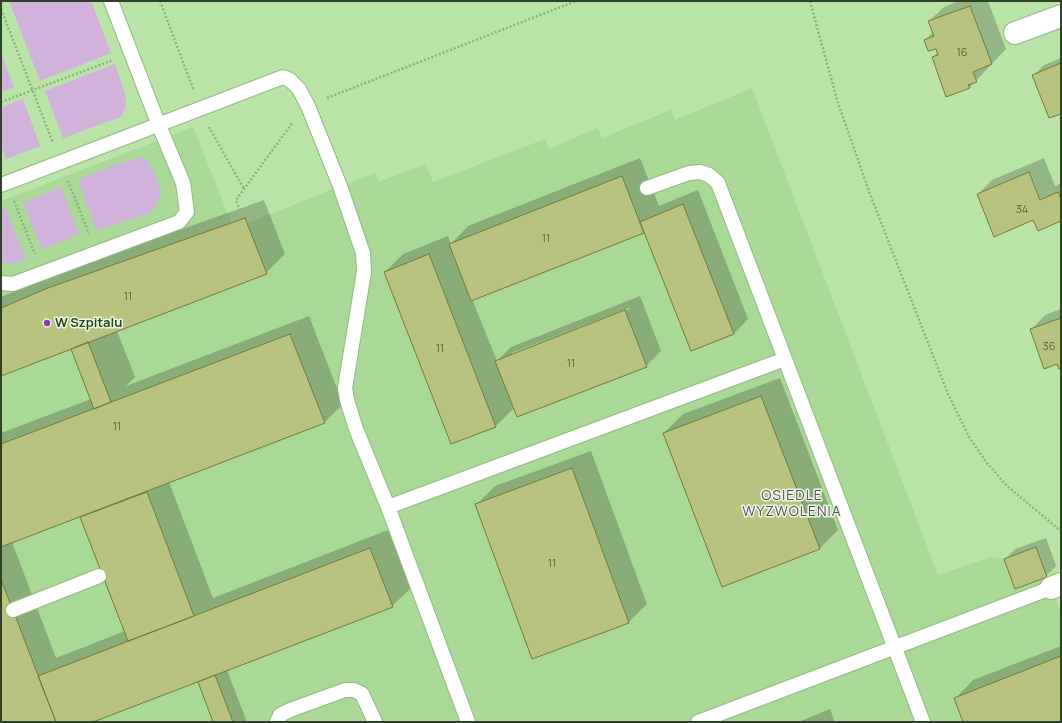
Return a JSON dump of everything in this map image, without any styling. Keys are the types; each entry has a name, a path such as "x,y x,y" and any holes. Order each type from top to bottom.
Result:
{"street":[{"path":"1015,33 1061,16"}],"lane":[{"path":"1,283 13,284 179,222 187,212 183,182 158,124 111,1"},
{"path":"4,184 283,77 290,80 300,89 340,186 363,252 364,272 345,388 356,429 388,507 468,722"},
{"path":"647,188 689,173 700,172 709,175 718,182 923,722"},
{"path":"388,507 785,359"},
{"path":"12,610 99,576"},
{"path":"698,722 1056,586"},
{"path":"277,722 280,715 290,710 345,690 354,690 362,694 375,722"}],"path":[{"path":"197,230 241,213 236,200 301,111 308,106 576,1"},
{"path":"810,1 835,93 865,180 948,394 969,437 987,463 1007,486 1061,531"},
{"path":"1,9 96,252"},
{"path":"1,102 116,58"},
{"path":"4,184 41,273"}],"shaded area":[{"path":"9,1 91,1 111,53 40,81"},
{"path":"1,54 14,87 1,92"},
{"path":"115,64 126,97 125,109 121,117 63,138 45,91"},
{"path":"752,88 938,575 991,557 1004,559 1036,547 1061,614 1061,722 1,722 1,201 193,127 231,222 245,218 247,223 375,173 379,182 426,164 433,182 545,139 549,149 598,128 602,138 671,110 675,120"},
{"path":"23,99 40,146 6,159 1,146 1,108"},
{"path":"137,158 144,158 148,161 156,177 160,189 160,196 156,205 149,214 96,230 78,180 111,166"},
{"path":"61,187 79,234 42,250 23,203"},
{"path":"5,207 26,258 15,264 1,262 1,208"}],"building":[{"path":"970,6 992,64 973,72 977,82 968,85 970,88 946,97 932,57 938,55 936,49 928,51 924,40 934,36 928,21"},
{"path":"1061,63 1061,114 1049,118 1032,75"},
{"path":"1029,172 1040,200 1058,192 1061,199 1061,221 1038,231 1033,220 994,237 977,194"},
{"path":"622,176 644,233 471,301 449,244"},
{"path":"683,204 734,334 691,351 640,222"},
{"path":"245,218 267,274 1,376 1,308 48,288"},
{"path":"429,254 496,427 451,444 384,272"},
{"path":"625,310 647,367 517,417 495,361"},
{"path":"1061,318 1061,368 1059,369 1057,364 1044,369 1030,329"},
{"path":"290,334 325,423 1,547 1,444"},
{"path":"88,342 111,402 94,409 71,349"},
{"path":"761,396 820,549 722,587 663,433"},
{"path":"572,468 629,623 532,659 475,504"},
{"path":"147,492 194,616 128,641 80,517"},
{"path":"1036,547 1047,577 1015,589 1004,559"},
{"path":"370,548 393,607 93,722 56,722 38,676"},
{"path":"1,580 13,610 56,722 1,722"},
{"path":"1061,656 1061,722 963,722 954,698"},
{"path":"215,675 233,722 213,722 198,682"}],"place":[{"name":"W Szpitalu","path":"47,323"}],"district":[{"name":"OSIEDLE WYZWOLENIA","path":"792,504"}]}
